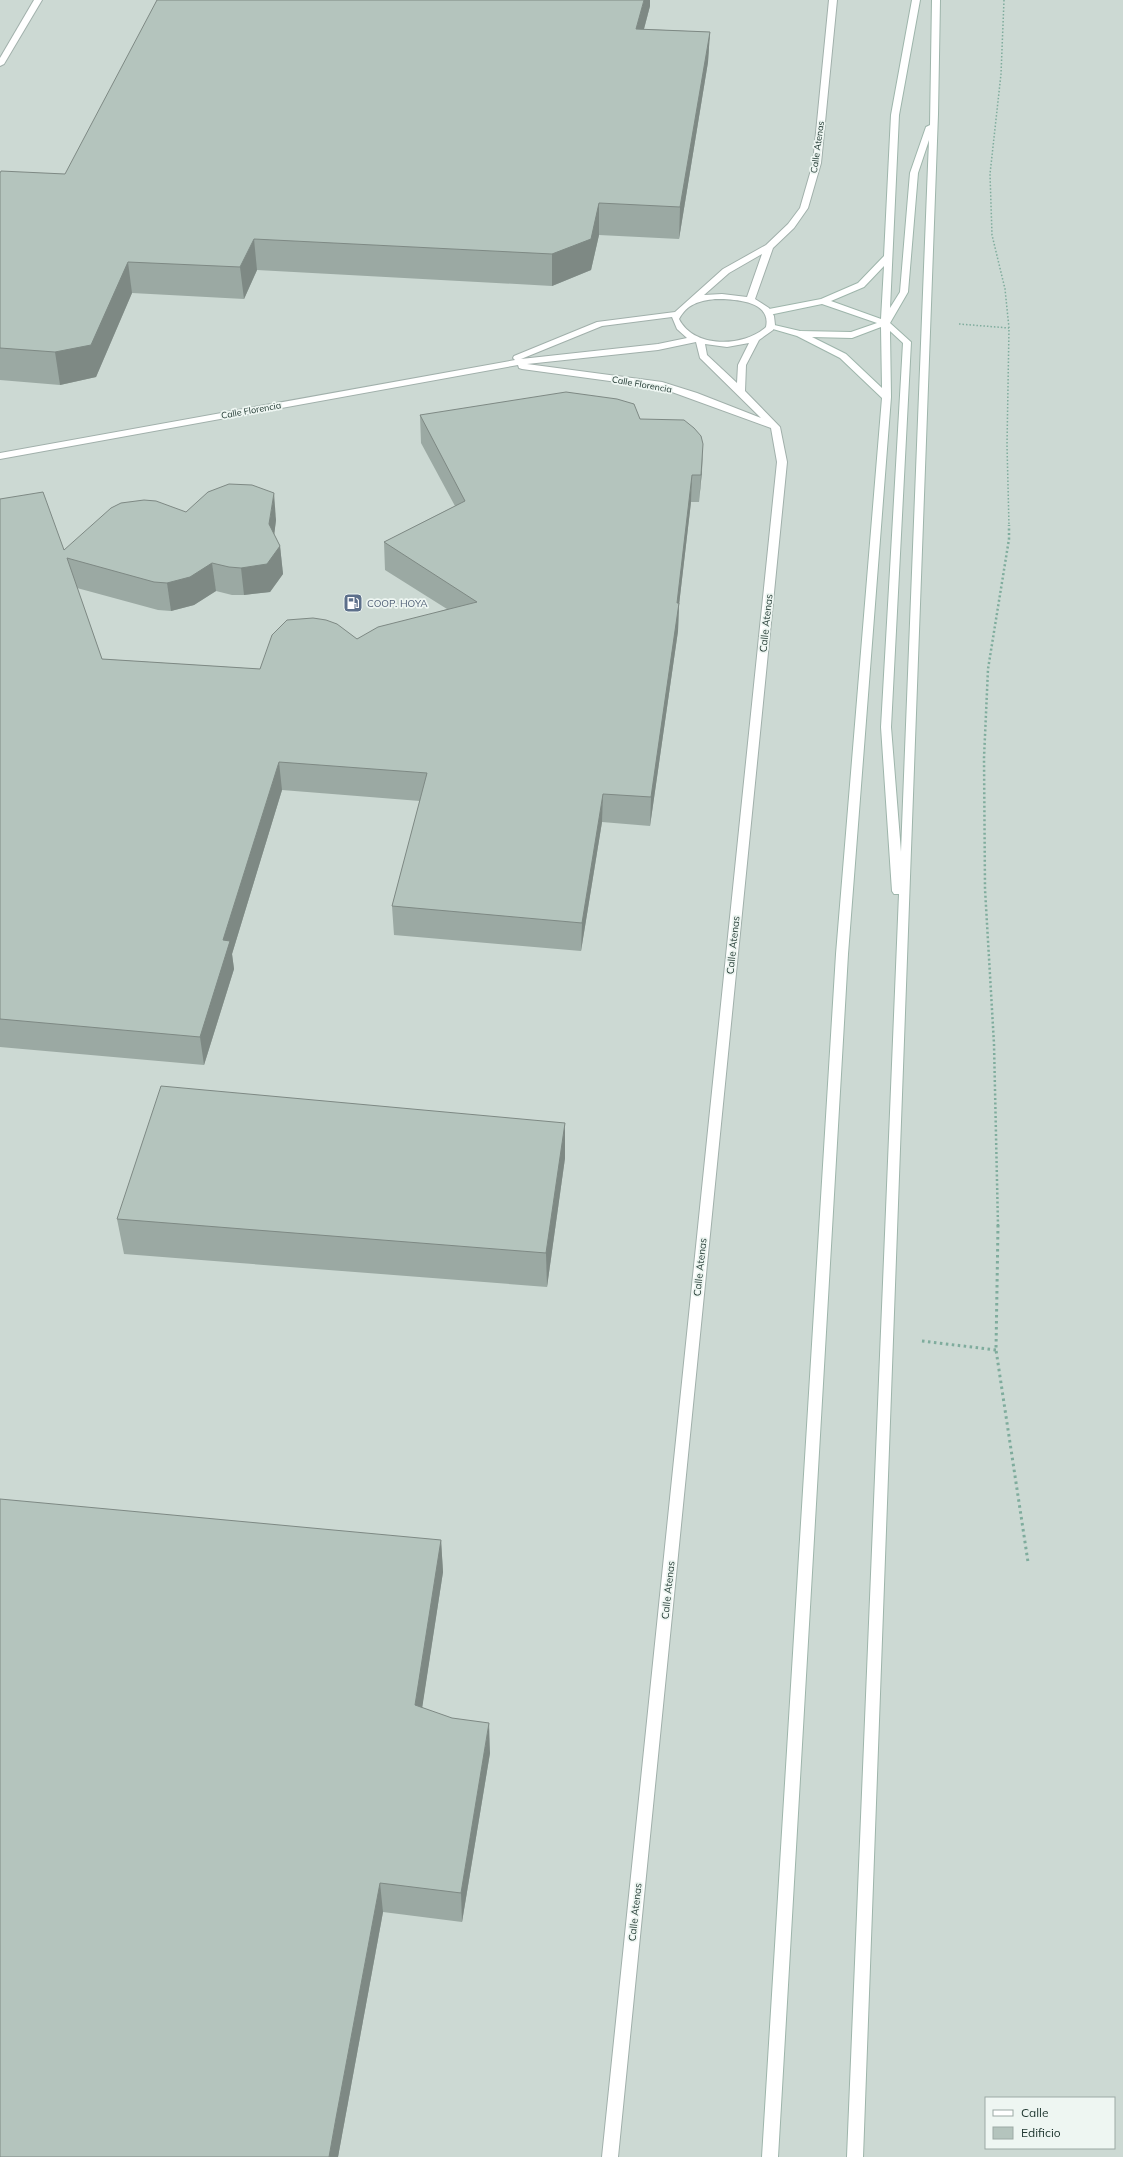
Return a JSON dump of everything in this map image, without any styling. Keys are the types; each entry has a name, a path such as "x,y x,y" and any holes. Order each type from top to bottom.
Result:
{"main road":[{"path":"0,64 38,0"},
{"name":"Calle Atenas","path":"750,301 768,247 791,226 804,208 817,163 833,0"},
{"path":"770,2157 842,954 887,397 884,323 895,115 916,0"},
{"path":"855,2157 927,321 936,0"},
{"path":"770,327 800,334 852,335 884,323 904,292 914,173 934,114"},
{"path":"768,247 726,271 695,300 680,308 676,319 682,330 698,340 718,344 741,343 756,338 770,327 771,320 769,312"},
{"path":"695,300 715,296 737,297 750,301 769,312 823,301 860,285 888,258"},
{"path":"823,301 884,323 907,342 886,727 902,952"},
{"name":"Calle Florencia","path":"503,364 600,324 678,314"},
{"path":"800,334 843,356 887,397"},
{"path":"741,392 742,365 756,338"},
{"path":"698,340 703,356 775,427"},
{"name":"Calle Florencia","path":"0,456 503,364 658,347 698,340"},
{"name":"Calle Florencia","path":"503,364 662,385 694,395 775,427"},
{"name":"Calle Atenas","path":"610,2157 782,462 775,427"}],"path":[{"path":"1004,0 1001,74 990,174 992,236 1005,289 1009,328 1009,540 988,669 984,758 985,889 994,1044 998,1195 996,1350 1028,1562"},
{"path":"927,321 1009,328"},
{"path":"887,1337 996,1350"}],"shaded area":[{"path":"0,0 1123,0 1123,2157 0,2157"}],"building":[{"path":"157,0 644,0 636,29 710,32 680,207 599,203 591,239 552,254 254,239 240,267 128,262 91,345 55,352 0,348 0,173 1,171 65,174"},
{"path":"566,392 617,399 634,404 640,419 684,420 701,436 703,444 701,475 692,475 677,603 679,603 651,797 603,794 582,923 392,906 427,773 279,762 223,940 230,941 200,1037 0,1019 0,499 43,492 64,550 111,508 121,503 144,500 156,501 186,512 208,492 229,484 252,485 274,493 269,524 280,546 267,564 241,568 212,563 190,577 167,583 154,582 67,558 102,659 260,669 272,635 287,620 313,618 326,620 337,624 357,639 378,627 477,602 384,542 465,501 420,415"},
{"path":"161,1086 565,1123 546,1253 117,1219"},
{"path":"0,1499 441,1540 415,1705 452,1718 489,1723 461,1893 380,1883 329,2157 0,2157"}],"place":[{"name":"COOP. HOYA","path":"353,603"}]}
